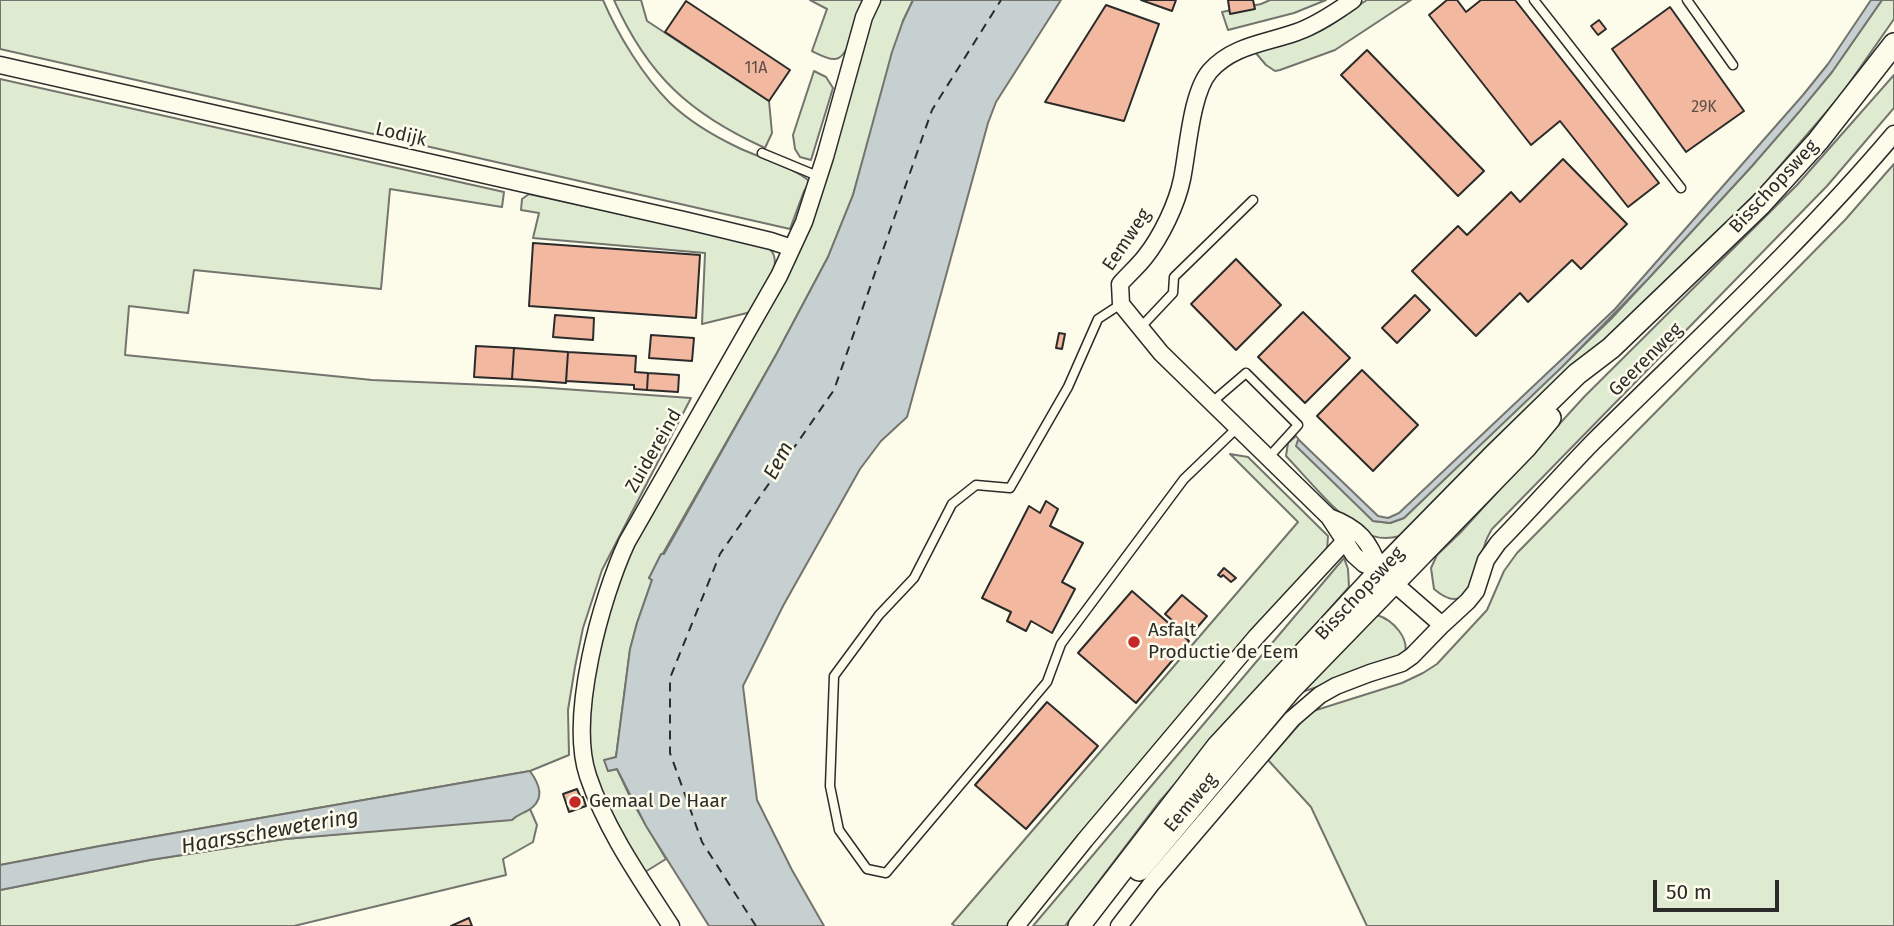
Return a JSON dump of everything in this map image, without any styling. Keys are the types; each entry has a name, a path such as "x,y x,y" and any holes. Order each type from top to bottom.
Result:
{"main road":[{"name":"Bisschopsweg","path":"1079,926 1217,747 1387,577 1525,447 1611,348 1759,205 1818,141 1894,44"},
{"name":"Bisschopsweg","path":"1092,926 1387,577"}],"street":[{"name":"Zuidereind","path":"671,926 611,829 587,775 581,723 589,664 611,581 626,542 779,276 808,213 860,29 872,0"},
{"name":"Eemweg","path":"1121,304 1120,284 1146,256 1166,222 1181,182 1195,102 1209,72 1232,53 1254,44 1300,32 1353,0"},
{"name":"Lodijk","path":"0,65 688,221 792,248"},
{"name":"Geerenweg","path":"1442,625 1476,591 1486,560 1498,543 1591,445 1799,240 1894,134"},
{"path":"1121,304 1161,353 1329,517 1354,555 1387,577 1442,625"},
{"path":"1329,517 1347,523 1359,534 1371,547 1387,577"},
{"path":"1016,926 1085,839 1256,637 1345,541"},
{"name":"Eemweg","path":"1119,926 1234,785 1305,706 1349,680 1402,663 1442,625"}],"lane":[{"path":"1534,0 1681,188"},
{"path":"1686,0 1733,65"},
{"path":"762,153 820,177"},
{"path":"1140,328 1173,293 1174,277 1253,200"},
{"path":"1121,304 1098,319 1068,387 1010,488 976,485 952,504 914,578 879,615 834,676 830,786 839,830 867,869 886,873 1047,682 1061,644 1184,479 1237,428"},
{"path":"1212,402 1246,373 1297,425 1268,458"}],"green space":[{"path":"0,0 603,0 641,68 677,110 720,138 786,167 810,182 790,229 0,49"},
{"path":"614,0 641,0 647,21 769,101 772,133 765,148 715,121 674,90 641,50"},
{"path":"810,0 863,0 853,35 840,57 828,58 812,51 827,9"},
{"path":"879,0 913,0 903,21 853,195 828,257 777,353 649,578 652,580 630,650 616,757 605,761 608,771 617,769 633,803 666,859 645,872 622,835 604,798 591,760 587,724 598,649 627,555 781,285"},
{"path":"1270,0 1326,0 1294,13 1228,30 1222,12"},
{"path":"1367,0 1411,0 1335,50 1280,70 1275,71 1266,65 1255,52 1330,24"},
{"path":"1882,0 1894,0 1894,19 1841,95 1761,188 1400,536 1377,537 1354,525 1286,456 1288,443 1296,436 1373,521 1390,523 1404,518 1611,319 1752,166 1832,72"},
{"path":"814,71 826,77 833,88 811,160 800,157 795,149 793,135"},
{"path":"1894,75 1894,108 1827,186 1492,529 1475,578 1464,595 1456,599 1446,597 1434,589 1431,568 1437,555 1584,397 1797,185"},
{"path":"0,79 504,192 502,207 390,189 381,289 194,270 188,313 129,306 125,355 372,380 535,387 691,398 602,570 583,628 575,667 568,710 569,755 530,771 0,865"},
{"path":"1894,164 1894,926 1367,926 1311,807 1268,760 1310,712 1402,683 1437,664 1487,610 1504,571 1517,553 1845,220"},
{"path":"529,194 767,246 773,253 774,269 752,310 702,324 705,253 533,238 539,213 521,210 522,199"},
{"path":"1230,454 1248,457 1328,536 1327,551 1011,926 955,926 952,924 1298,522"},
{"path":"1344,558 1349,587 1159,802 1065,926 1033,926"},
{"path":"1377,615 1389,621 1403,637 1406,650 1404,656 1302,692"},
{"path":"530,809 537,825 533,842 503,859 506,875 294,926 0,926 0,890 150,860 285,839 518,814"}],"water":[{"name":"Eem","path":"913,0 1061,0 996,102 988,123 907,417 881,441 860,469 783,606 743,686 757,800 824,926 709,926 646,826 617,769 608,771 604,760 616,757 630,649 652,580 649,578 777,353 828,257 853,195 892,52"},
{"path":"1871,0 1882,0 1832,72 1752,166 1562,367 1404,518 1390,523 1373,521 1296,446 1298,440 1300,441 1378,516 1388,518 1399,513 1615,309 1803,95 1828,64"},
{"name":"Haarsschewetering","path":"530,771 538,787 539,797 533,807 512,820 285,839 150,860 0,890 0,865"}],"building":[{"path":"1141,0 1176,0 1172,11"},
{"path":"1228,0 1253,0 1255,9 1230,14"},
{"path":"1447,0 1457,0 1466,12 1481,0 1515,0 1659,183 1628,207 1560,121 1531,145 1429,15"},
{"path":"686,1 790,70 769,101 665,32"},
{"path":"1106,5 1159,24 1124,121 1045,102"},
{"path":"1670,7 1744,111 1686,152 1612,49"},
{"path":"1599,20 1606,29 1598,35 1591,26"},
{"path":"1367,50 1484,171 1458,196 1341,75"},
{"path":"1563,159 1627,224 1581,269 1572,260 1528,302 1520,293 1476,336 1412,271 1458,226 1467,235 1511,192 1520,202"},
{"path":"533,243 700,255 696,318 529,306"},
{"path":"1236,259 1281,305 1236,350 1191,304"},
{"path":"1415,295 1430,310 1397,343 1382,328"},
{"path":"1303,312 1350,358 1305,403 1258,357"},
{"path":"555,315 594,318 593,340 553,337"},
{"path":"1059,333 1065,334 1062,349 1056,348"},
{"path":"651,335 694,338 692,361 649,358"},
{"path":"476,346 514,348 512,379 474,377"},
{"path":"514,348 568,352 566,383 512,379"},
{"path":"568,352 636,356 635,372 648,373 647,390 634,389 634,385 566,381"},
{"path":"1362,370 1418,425 1373,471 1317,416"},
{"path":"648,373 679,375 678,392 647,390"},
{"path":"1046,501 1058,509 1050,526 1083,543 1062,582 1075,589 1052,633 1031,621 1026,631 1007,621 1011,612 982,598 1029,506 1040,513"},
{"path":"1224,568 1236,578 1231,582 1223,575 1218,575"},
{"path":"1132,591 1189,641 1136,703 1078,653"},
{"path":"1182,595 1207,616 1190,636 1165,614"},
{"path":"1047,702 1098,746 1026,829 975,785"},
{"name":"Gemaal De Haar","path":"577,789 586,806 569,812 563,794"},
{"path":"469,918 472,926 451,926"}],"ferry route":[{"path":"756,926 702,842 670,753 670,678 720,554 834,390 932,110 1001,0"}],"place":[{"name":"Asfalt Productie de Eem","path":"1134,642"},
{"name":"Gemaal De Haar","path":"575,802"}]}
